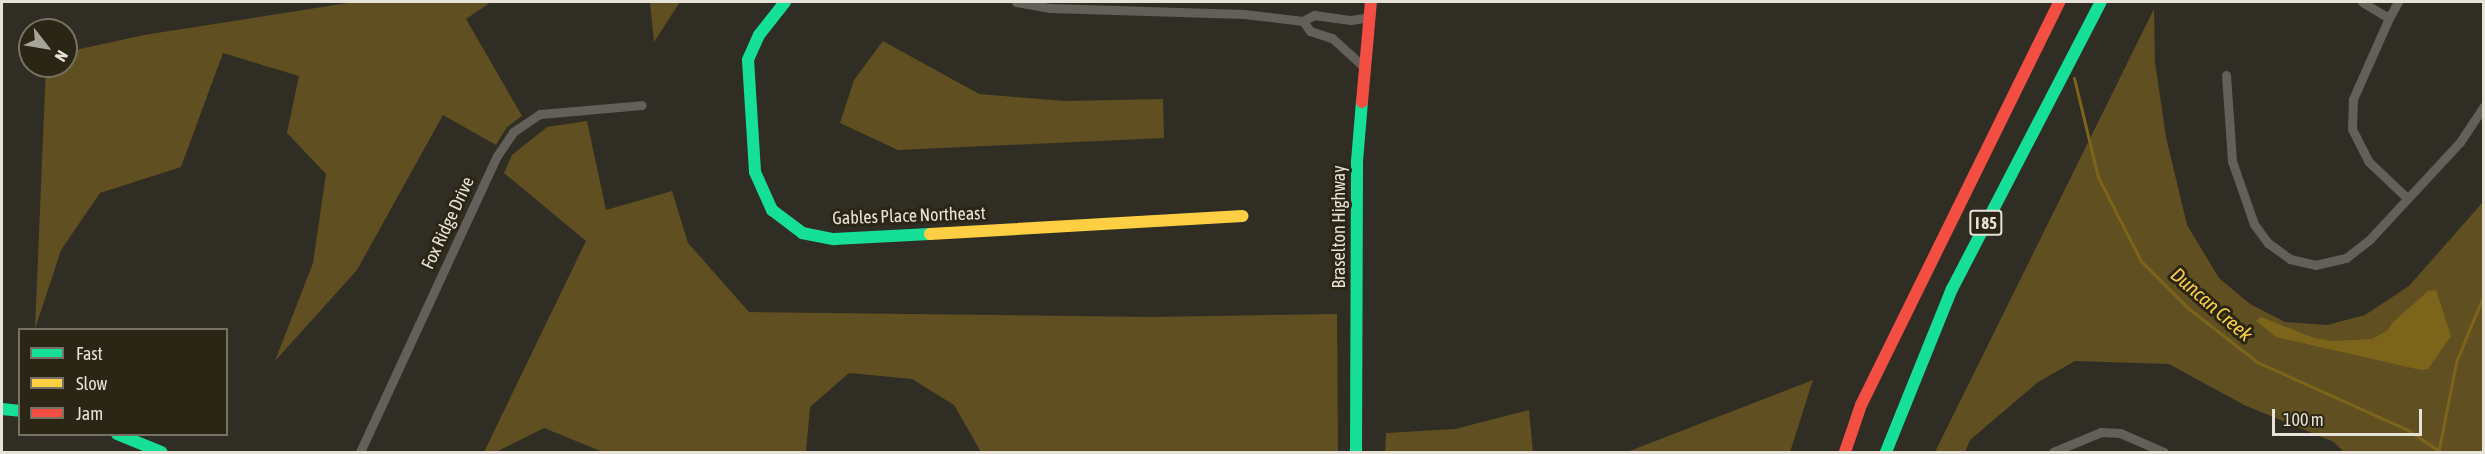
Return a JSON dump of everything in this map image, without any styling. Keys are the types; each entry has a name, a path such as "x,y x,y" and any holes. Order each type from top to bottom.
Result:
{"main road":[{"name":"Gables Place Northeast","path":"785,2 759,35 748,60 755,172 772,210 802,233 834,239 1242,216"},
{"name":"Braselton Highway","path":"1356,453 1357,161 1371,2"},
{"name":"I 85","path":"1845,453 1861,405 2059,2"},
{"name":"I 85","path":"1886,453 1952,289 2101,2"},
{"path":"2,409 18,411"},
{"path":"119,436 161,453"}],"street":[{"path":"1016,2 1050,8 1244,14 1303,21 1314,15 1351,20 1368,17"},
{"path":"2362,2 2390,18"},
{"path":"2398,2 2353,99 2352,129 2368,160 2406,196"},
{"path":"1303,21 1310,31 1332,38 1364,67"},
{"path":"2226,75 2232,162 2254,224 2268,243 2290,259 2315,265 2346,258 2370,240 2406,196 2460,142 2484,106"},
{"name":"Fox Ridge Drive","path":"360,453 497,156 513,132 540,114 642,105"},
{"path":"2054,453 2101,432 2120,432 2164,453"}],"shaded area":[{"path":"354,2 491,2 466,19 522,116 507,127 496,145 443,115 357,270 275,361 313,263 326,174 287,133 299,76 223,53 181,167 100,193 61,250 35,328 45,78 78,78 78,49 144,35"},
{"path":"650,2 680,2 654,42"},
{"path":"2154,9 2155,62 2166,137 2187,225 2219,278 2250,304 2285,322 2327,325 2365,315 2409,286 2483,202 2484,451 2344,452 2334,442 2244,405 2169,364 2075,361 2038,382 1970,440 1965,452 1935,452"},
{"path":"883,41 979,94 1065,101 1163,99 1164,138 898,150 840,123 854,80"},
{"path":"587,121 606,210 672,191 688,243 749,312 1152,317 1337,314 1338,452 981,452 954,405 912,379 849,373 810,407 806,452 603,452 544,428 496,452 484,452 586,241 504,173 512,155 547,127"},
{"path":"2436,290 2451,336 2428,369 2421,370 2276,337 2256,321 2261,317 2314,338 2333,341 2372,339 2388,330 2393,322 2428,291"},
{"path":"1813,380 1790,452 1627,452"},
{"path":"1529,410 1533,452 1385,452 1386,433 1455,429"}],"waterway":[{"name":"Duncan Creek","path":"2074,78 2098,177 2141,261 2188,308 2257,362 2408,430 2441,452"},
{"path":"2439,449 2456,362 2484,294"}],"traffic: fast":[{"path":"785,2 759,35 748,60 755,172 772,210 802,233 834,239 930,234"},
{"path":"1886,452 1952,289 2101,2"},
{"path":"1356,452 1357,161 1362,102"},
{"path":"2,409 18,411"},
{"path":"122,436 161,452"}],"traffic: slow":[{"path":"930,234 1242,216"}],"traffic: jam":[{"path":"1362,102 1371,2"},
{"path":"1845,452 1861,405 2059,2"}]}
